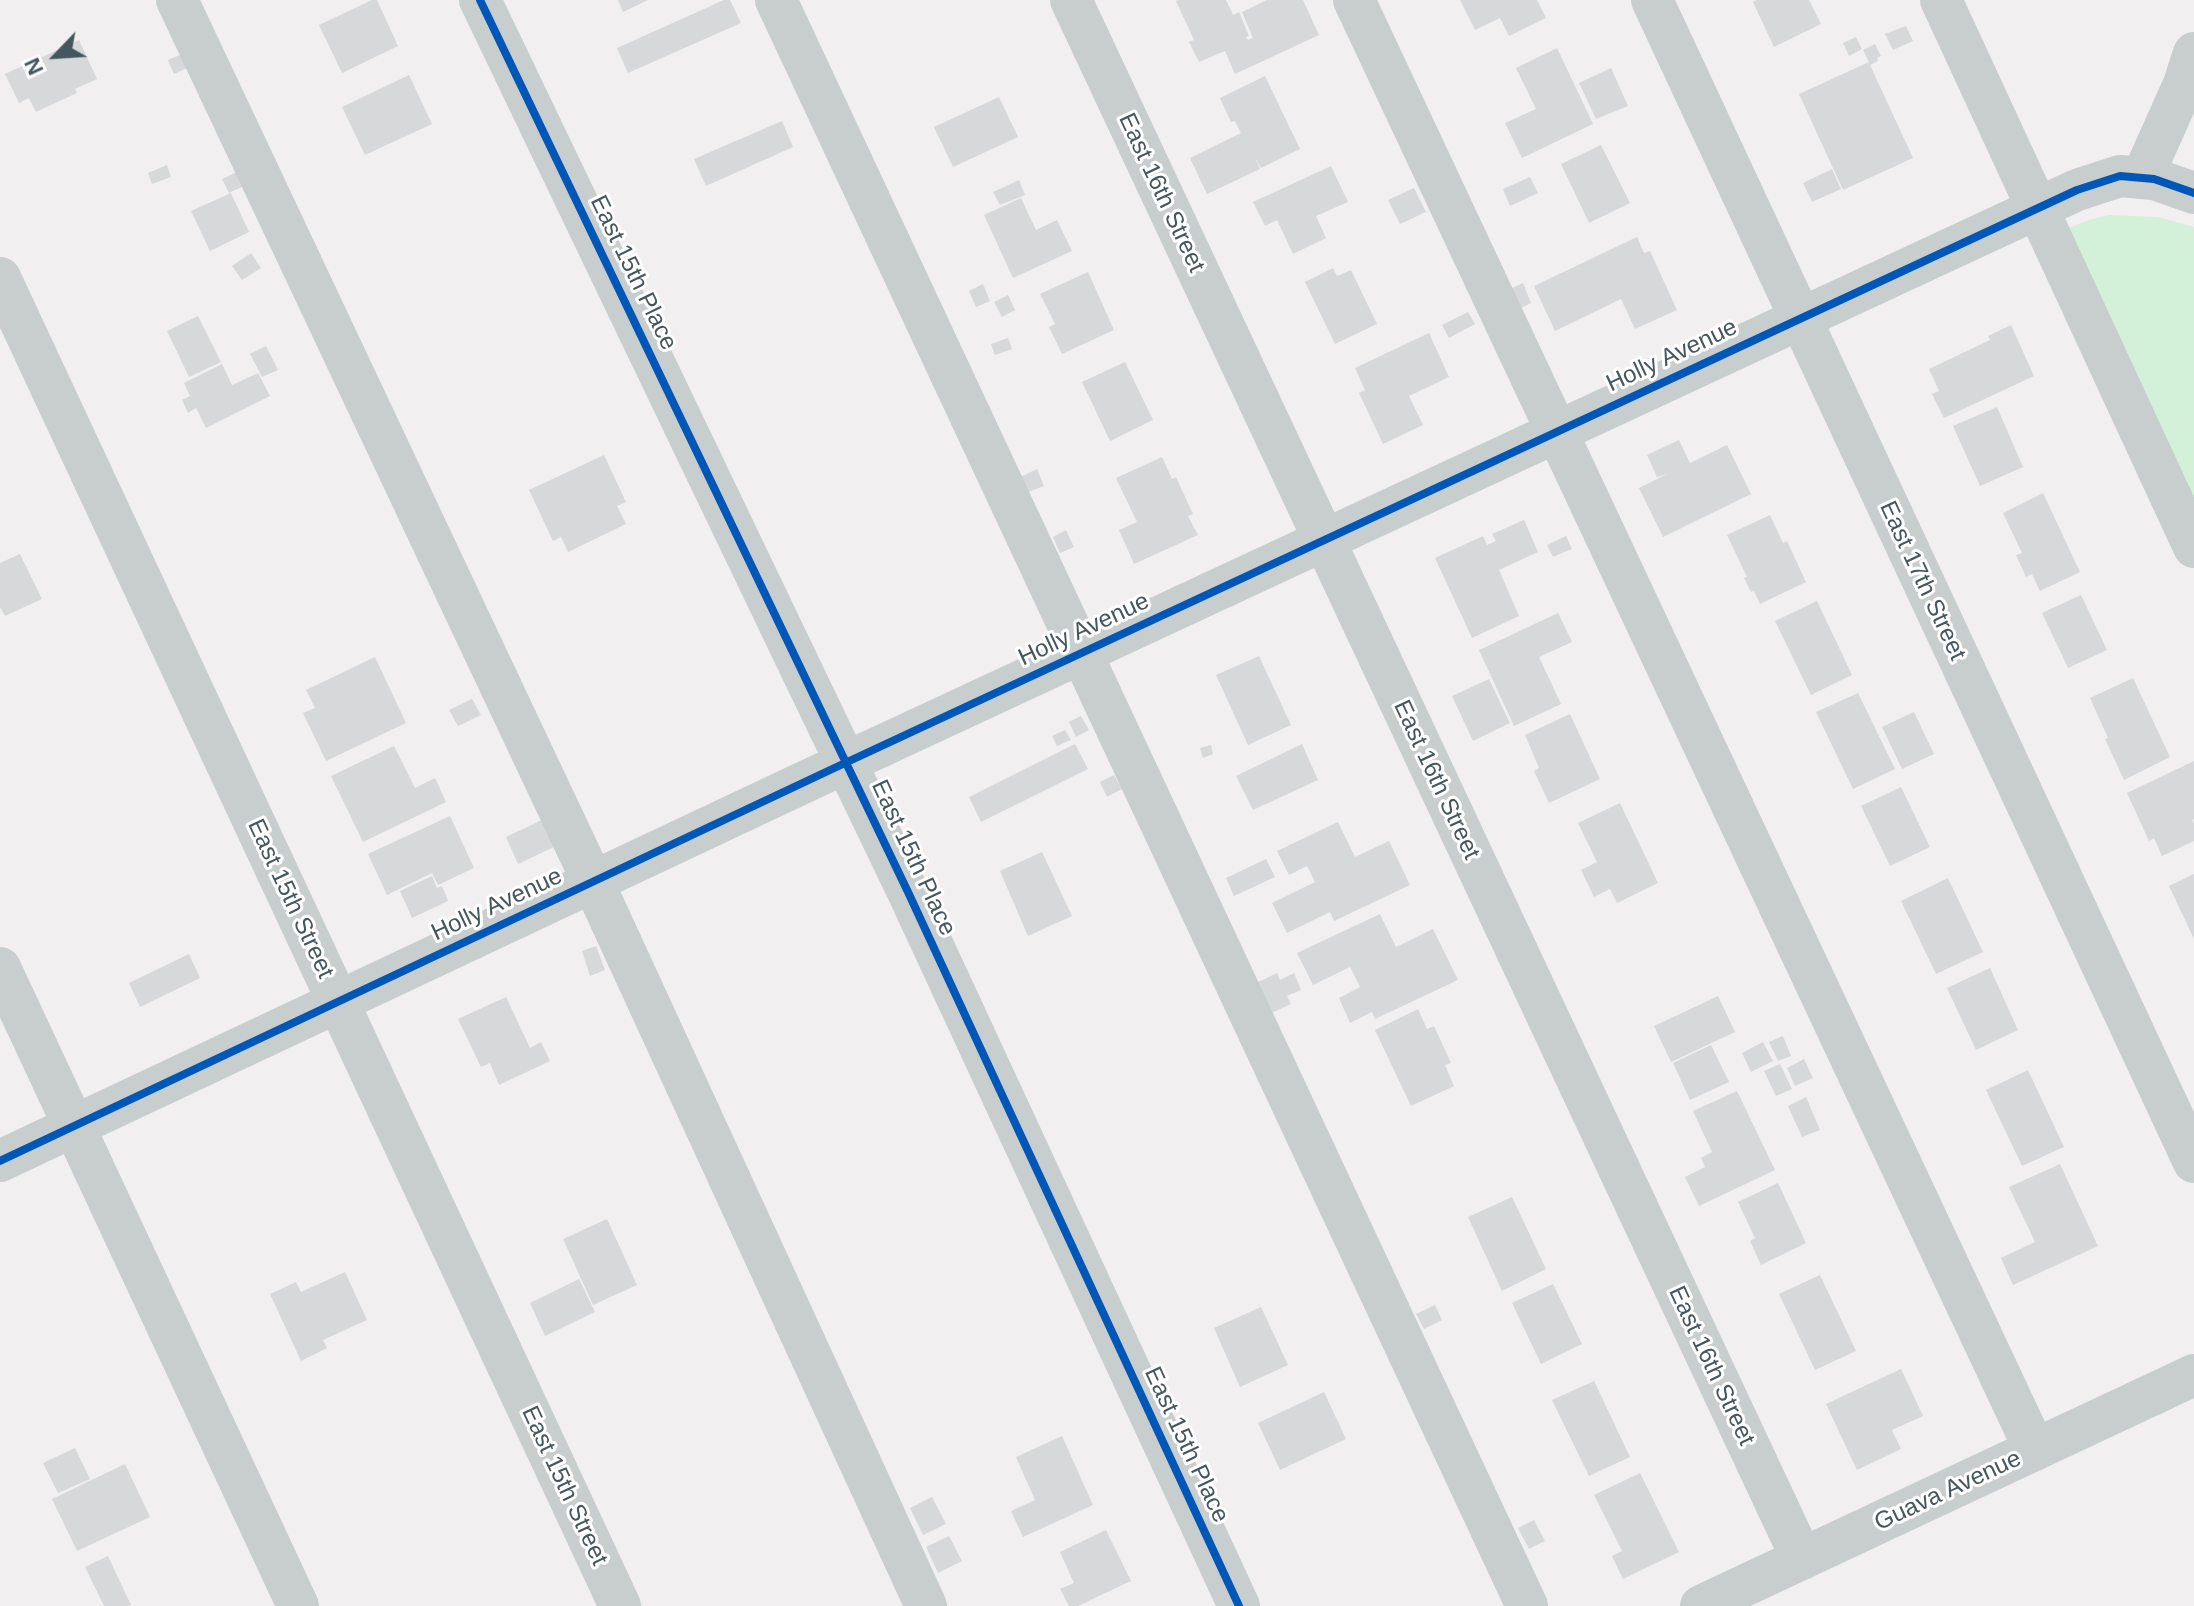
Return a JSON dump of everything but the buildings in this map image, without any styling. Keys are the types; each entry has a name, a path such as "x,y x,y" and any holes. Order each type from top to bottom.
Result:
{"street":[{"path":"177,0 593,882 926,1606"},
{"name":"East 15th Place","path":"480,0 908,892 1239,1606"},
{"path":"776,0 1527,1606"},
{"name":"East 16th Street","path":"1071,0 1802,1559"},
{"path":"1354,0 2035,1450"},
{"name":"East 17th Street","path":"1652,0 2194,1162"},
{"path":"1941,0 2194,547"},
{"path":"2142,178 2184,84 2194,53"},
{"name":"Holly Avenue","path":"0,1161 845,763 2077,190 2120,176 2154,179 2194,193"},
{"name":"East 15th Street","path":"0,278 620,1606"},
{"path":"0,968 298,1606"},
{"name":"Guava Avenue","path":"1701,1606 2194,1375"}],"green space":[{"path":"2109,215 2158,217 2194,227 2194,508 2064,230"}],"cycle path":[{"path":"480,0 908,892 1239,1606"},
{"path":"0,1161 845,763 2077,190 2120,176 2154,179 2194,193"}]}
